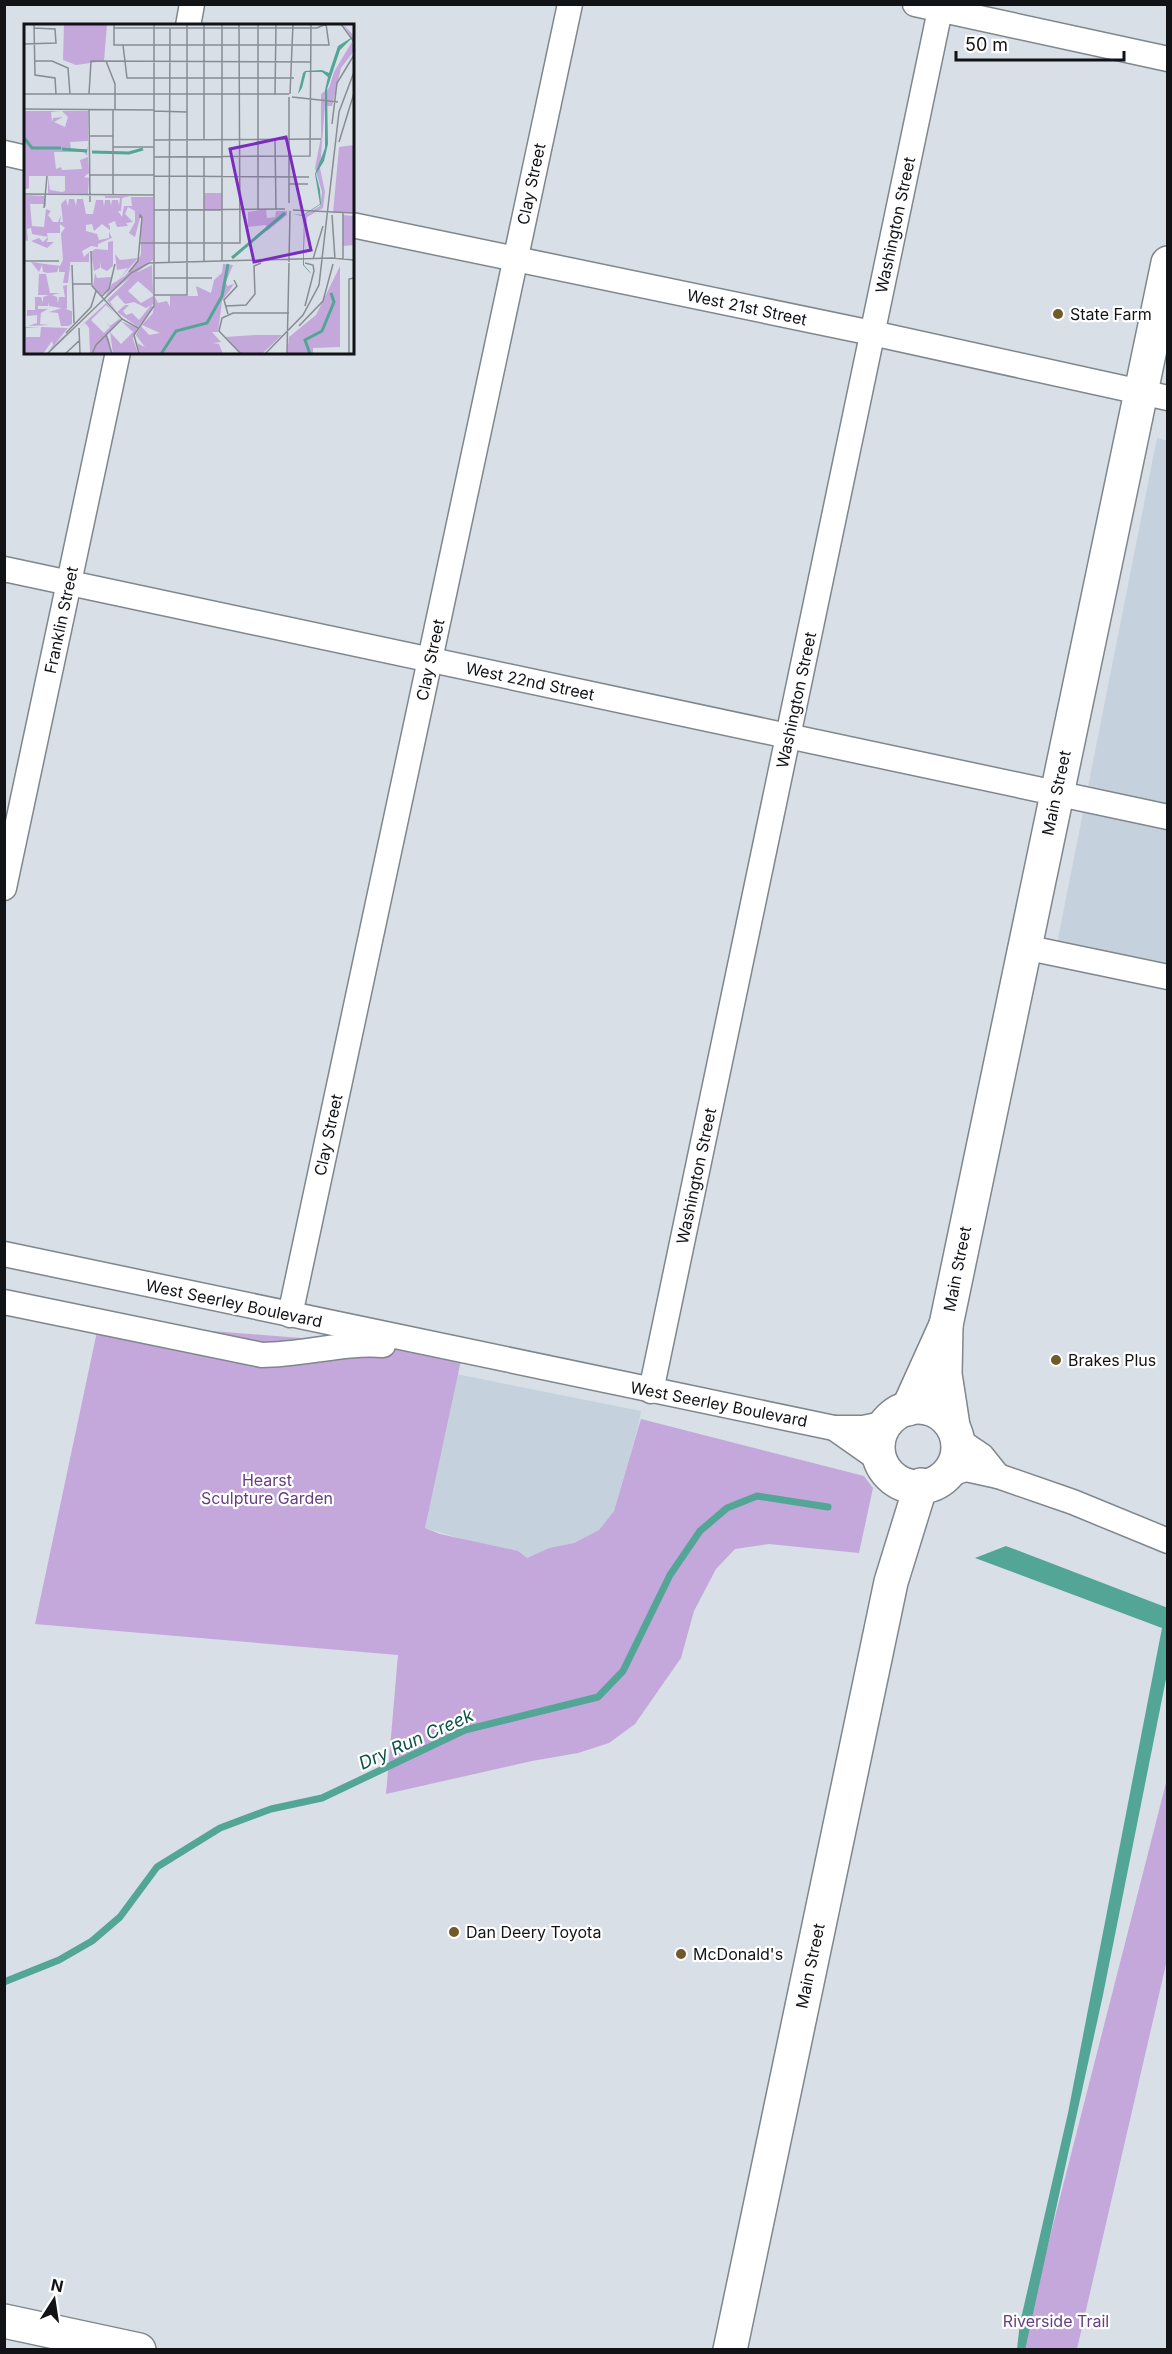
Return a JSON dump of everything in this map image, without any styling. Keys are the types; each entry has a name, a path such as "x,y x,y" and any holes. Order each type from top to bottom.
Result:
{"main road":[{"name":"Main Street","path":"955,1432 945,1374 946,1324 1056,794 1154,395 1167,262"},
{"name":"Main Street","path":"897,1416 946,1324"},
{"path":"921,1407 933,1410 955,1432 958,1451 934,1480 910,1486 898,1482 884,1467 880,1435 897,1416 921,1407"},
{"name":"Main Street","path":"884,1467 891,1490 888,1549 891,1582"},
{"name":"Main Street","path":"730,2349 891,1582 934,1480"},
{"path":"4,2321 138,2349"}],"street":[{"path":"188,24 192,4"},
{"name":"Clay Street","path":"290,1315 570,4"},
{"path":"915,4 1167,58"},
{"name":"Washington Street","path":"651,1391 940,10"},
{"path":"4,153 24,158"},
{"name":"West 21st Street","path":"354,225 872,333 1154,395"},
{"name":"Franklin Street","path":"4,888 118,354"},
{"name":"West 22nd Street","path":"4,569 1167,817"},
{"path":"1024,947 1167,978"},
{"name":"West Seerley Boulevard","path":"4,1254 834,1428 863,1428 897,1416"},
{"name":"West Seerley Boulevard","path":"4,1302 262,1354 289,1355 361,1343 464,1351"},
{"name":"West Seerley Boulevard","path":"834,1428 884,1467"},
{"path":"955,1432 982,1456 998,1476"},
{"path":"934,1480 966,1469 998,1476 1073,1502 1167,1540"}],"shaded area":[{"path":"1157,438 1168,441 1167,977 1055,954"},
{"path":"456,1374 641,1411 614,1511 599,1530 574,1543 549,1548 527,1558 425,1528"},
{"path":"1006,1546 1168,1608 1167,1674 1103,1995 1025,2350 1017,2349 1020,2323 1068,2113 1162,1628 975,1558"}],"green space":[{"name":"Hearst Sculpture Garden","path":"99,1322 463,1351 425,1528 440,1534 518,1551 527,1558 549,1548 574,1543 599,1530 614,1511 641,1419 864,1476 873,1488 859,1553 769,1544 735,1549 716,1569 694,1611 681,1658 635,1724 609,1743 578,1753 386,1794 398,1655 35,1624"},
{"name":"Riverside Trail","path":"1167,1779 1167,1960 1077,2349 1021,2350"}],"waterway":[{"name":"Dry Run Creek","path":"4,1982 59,1960 92,1941 120,1917 157,1867 220,1828 271,1809 322,1798 465,1730 598,1697 623,1671 670,1575 700,1531 727,1508 757,1496 828,1507"}],"place":[{"name":"State Farm","path":"1058,314"},
{"name":"Brakes Plus","path":"1056,1360"},
{"name":"Dan Deery Toyota","path":"454,1932"},
{"name":"McDonald's","path":"681,1954"}]}
